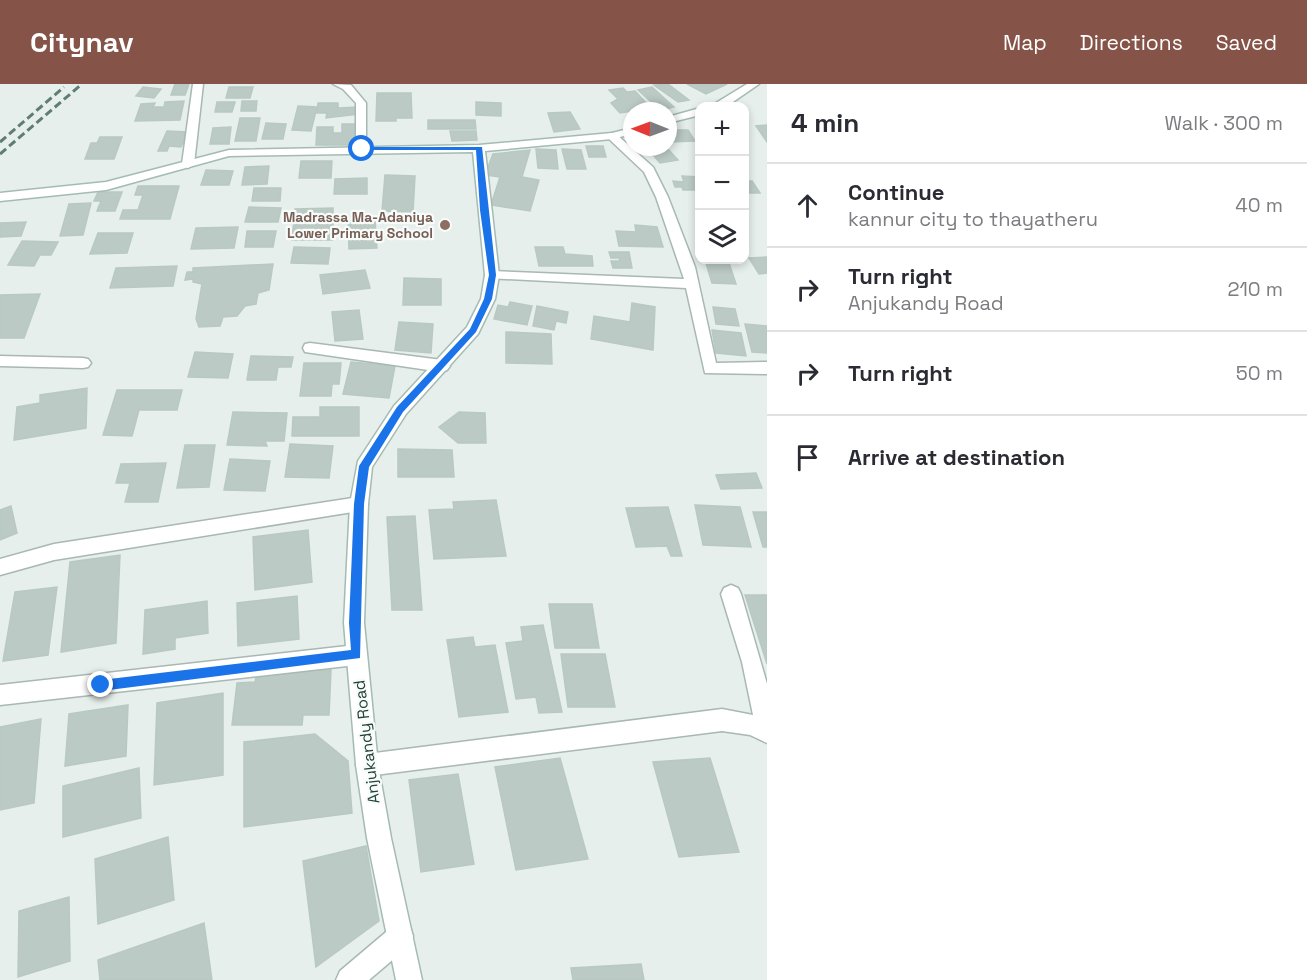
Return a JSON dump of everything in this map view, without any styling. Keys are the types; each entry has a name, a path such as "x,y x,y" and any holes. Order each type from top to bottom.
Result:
{"street":[{"path":"188,164 198,84"},
{"path":"338,84 347,87 361,103 362,149"},
{"path":"726,102 754,84"},
{"path":"677,117 695,112"},
{"path":"0,197 106,186 229,153 479,148 612,136 623,133"},
{"path":"612,136 649,170 662,197 688,267 710,369 767,368"},
{"name":"Anjukandy Road","path":"409,980 379,838 367,765 354,623 359,504 364,466 400,410 473,330 488,299 492,275 479,148"},
{"path":"492,275 691,284"},
{"path":"310,348 442,366"},
{"path":"0,361 83,363"},
{"path":"0,567 54,552 359,504"},
{"path":"731,594 752,662 767,732"},
{"path":"0,695 356,655"},
{"path":"367,765 722,720 767,732"},
{"path":"349,980 401,936"}],"building":[{"path":"175,84 189,84 185,95 171,95"},
{"path":"668,84 689,100 678,102 654,85"},
{"path":"687,84 727,84 706,94"},
{"path":"143,87 161,89 154,98 136,96"},
{"path":"229,87 253,87 250,98 226,98"},
{"path":"652,87 668,102 651,102 638,90"},
{"path":"623,88 627,92 635,91 645,102 623,102 623,113 620,113 611,103 618,99 609,90"},
{"path":"377,93 411,93 412,118 376,121"},
{"path":"184,101 180,120 135,121 141,104 155,103 153,107 164,107 165,102"},
{"path":"242,101 257,101 256,111 241,111"},
{"path":"217,102 235,102 232,112 215,112"},
{"path":"476,102 501,103 501,116 476,115"},
{"path":"318,103 338,103 338,108 359,107 359,114 326,118 327,113 317,113"},
{"path":"298,106 317,107 311,131 292,130"},
{"path":"570,112 580,129 554,132 548,113"},
{"path":"240,118 260,118 256,141 235,141"},
{"path":"428,120 475,120 476,129 428,129"},
{"path":"266,123 286,124 283,139 262,139"},
{"path":"342,124 356,124 355,145 316,145 317,127 333,127 333,133 342,133"},
{"path":"767,125 767,142 756,126"},
{"path":"231,127 229,144 210,144 213,128"},
{"path":"677,130 688,130 695,141 677,142"},
{"path":"167,131 188,132 181,147 169,146 167,151 158,151"},
{"path":"450,131 476,131 477,140 452,141"},
{"path":"100,137 122,137 114,159 85,159 91,143 97,143"},
{"path":"586,146 603,146 606,157 589,157"},
{"path":"536,149 556,150 558,169 538,168"},
{"path":"562,149 581,150 586,169 567,169"},
{"path":"530,150 522,177 539,180 530,211 491,205 500,177 485,175 493,154"},
{"path":"654,156 674,156 678,160 660,163"},
{"path":"301,161 332,161 331,178 299,178"},
{"path":"269,166 267,184 242,185 245,167"},
{"path":"206,170 233,171 229,185 201,185"},
{"path":"385,175 415,176 413,212 382,211"},
{"path":"682,176 695,177 695,190 675,187 673,181 684,182"},
{"path":"367,178 367,194 334,194 335,179"},
{"path":"749,181 752,181 760,193 749,193"},
{"path":"138,186 179,186 170,219 120,219 123,210 138,210 143,195 135,195"},
{"path":"254,188 281,188 280,201 252,201"},
{"path":"98,192 122,192 115,211 97,211 101,201 94,201"},
{"path":"91,203 83,235 60,236 69,204"},
{"path":"249,207 281,208 278,222 245,222"},
{"path":"333,208 333,240 292,240 295,209"},
{"path":"375,220 377,248 349,249 348,221"},
{"path":"26,222 21,236 0,237 0,223"},
{"path":"635,225 657,227 663,247 619,246 616,231 636,232"},
{"path":"238,227 234,248 191,249 196,228"},
{"path":"247,231 276,231 273,247 245,247"},
{"path":"98,233 133,233 127,253 90,254"},
{"path":"22,241 58,242 51,255 40,255 34,266 8,265"},
{"path":"294,247 330,248 328,264 291,263"},
{"path":"535,247 563,247 565,254 592,256 593,266 539,266"},
{"path":"609,252 629,252 632,268 613,268 611,261 620,261 619,258 611,258"},
{"path":"767,257 767,273 759,274 749,258"},
{"path":"273,264 269,290 258,293 256,304 245,306 237,316 223,317 220,326 199,327 196,319 202,284 193,282 193,279 185,280 187,272 193,272 193,268"},
{"path":"706,264 729,264 736,284 712,283"},
{"path":"177,266 173,286 110,288 116,268"},
{"path":"365,270 370,288 323,294 320,275"},
{"path":"404,278 441,279 441,305 403,305"},
{"path":"40,294 24,338 0,338 0,295"},
{"path":"510,302 532,306 527,325 494,319 498,305 508,307"},
{"path":"632,303 655,307 653,350 591,339 594,316 630,322"},
{"path":"537,306 568,312 566,323 556,321 554,330 533,326"},
{"path":"713,307 735,309 739,326 716,324"},
{"path":"359,310 363,339 335,341 332,312"},
{"path":"399,322 433,324 431,353 395,350"},
{"path":"745,324 767,326 767,353 752,352"},
{"path":"712,330 741,333 746,356 716,353"},
{"path":"506,332 551,334 552,364 506,363"},
{"path":"195,352 233,354 228,378 188,377"},
{"path":"251,356 293,357 291,367 278,367 276,380 247,380"},
{"path":"351,362 395,366 389,398 343,394"},
{"path":"304,363 341,363 339,384 332,384 331,396 300,396"},
{"path":"87,388 86,428 14,440 17,407 40,403 40,395"},
{"path":"117,390 182,390 177,410 139,410 132,436 103,435"},
{"path":"320,407 359,407 359,436 292,436 293,417 320,417"},
{"path":"233,412 287,413 284,441 265,441 267,446 227,445"},
{"path":"459,412 485,413 486,443 458,443 439,427"},
{"path":"290,444 333,446 329,478 285,477"},
{"path":"185,445 215,445 209,487 177,488"},
{"path":"398,449 452,450 454,477 398,477"},
{"path":"230,459 270,461 265,491 224,490"},
{"path":"166,463 158,502 125,502 130,483 116,483 121,464"},
{"path":"756,473 762,488 721,489 716,475"},
{"path":"496,500 506,556 434,559 429,510 454,509 453,502"},
{"path":"695,505 740,507 751,547 703,545"},
{"path":"11,506 17,533 0,540 0,510"},
{"path":"668,507 682,556 671,556 667,546 636,547 626,508"},
{"path":"753,512 767,512 767,547 763,547"},
{"path":"415,516 422,610 392,610 387,517"},
{"path":"308,530 312,582 255,590 253,537"},
{"path":"120,555 116,643 61,652 70,562"},
{"path":"57,587 48,655 3,661 15,592"},
{"path":"745,595 767,595 767,664"},
{"path":"297,596 299,639 238,646 237,603"},
{"path":"207,601 208,633 175,638 175,649 143,654 145,610"},
{"path":"549,604 592,604 599,648 555,648"},
{"path":"543,625 562,712 539,713 536,697 516,699 506,643 523,641 521,627"},
{"path":"473,637 475,647 495,645 508,712 459,717 447,640"},
{"path":"561,654 605,654 615,707 568,707"},
{"path":"257,670 331,670 329,715 303,715 302,725 232,725 237,683 255,682"},
{"path":"223,693 223,775 154,785 157,703"},
{"path":"128,705 126,756 65,766 69,714"},
{"path":"41,719 34,803 0,810 0,727"},
{"path":"315,734 348,761 352,813 244,827 244,742"},
{"path":"560,758 588,859 516,870 495,767"},
{"path":"710,758 739,852 679,857 653,762"},
{"path":"139,768 141,818 63,837 63,786"},
{"path":"458,774 474,864 421,872 409,780"},
{"path":"168,837 174,900 98,924 95,859"},
{"path":"366,846 379,921 316,967 303,861"},
{"path":"69,897 70,961 18,977 19,911"},
{"path":"204,923 212,980 100,980 98,960"},
{"path":"641,964 644,980 573,980 571,968"}],"railway":[{"path":"0,154 82,84"},
{"path":"0,142 64,87"}],"place":[{"name":"Madrassa Ma-Adaniya Lower Primary School","path":"445,225"}],"route":[{"path":"101,685 356,655 354,623 359,504 364,466 400,410 473,330 488,299 492,275 479,148 362,149"}]}
